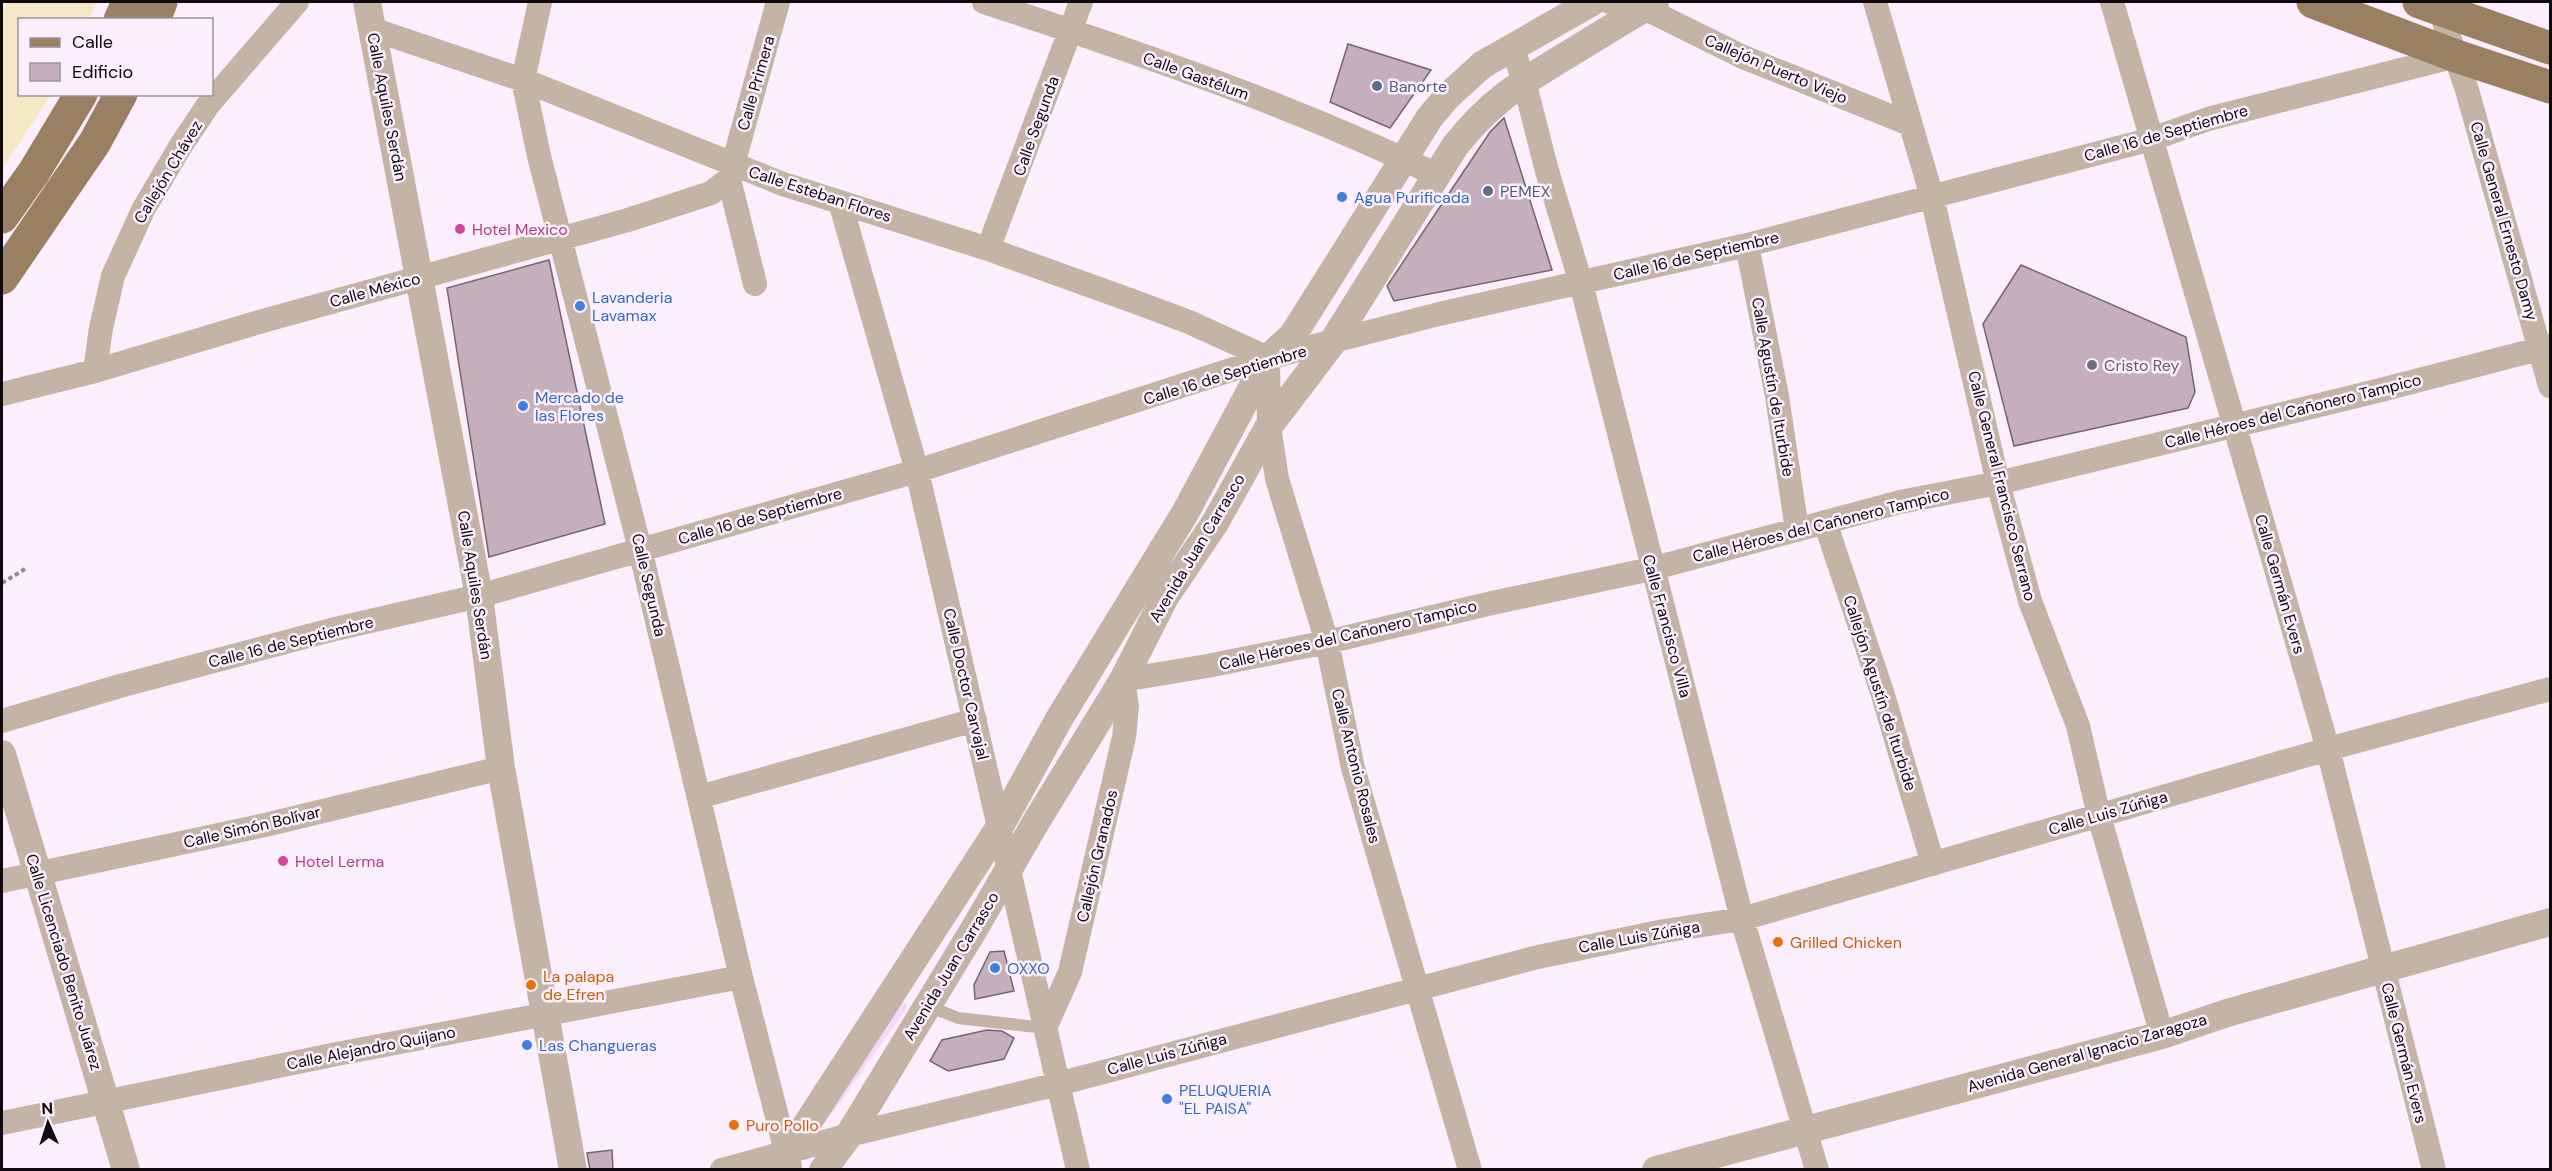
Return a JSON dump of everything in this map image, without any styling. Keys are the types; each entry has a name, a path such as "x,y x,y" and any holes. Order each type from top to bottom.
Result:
{"main road":[{"path":"121,18 128,2"},
{"path":"155,18 161,2"},
{"path":"2313,2 2456,56 2550,87"},
{"path":"2433,4 2550,48"},
{"path":"2,217 34,172 80,96"},
{"path":"2,278 95,142 120,96"}],"street":[{"name":"Callejón Chávez","path":"95,371 112,276 143,210 208,105 297,2"},
{"name":"Calle Aquiles Serdán","path":"367,2 479,596 501,768 573,1170"},
{"name":"Calle Segunda","path":"540,2 523,80 539,156 640,549 785,1164"},
{"name":"Calle Primera","path":"731,172 778,2"},
{"name":"Calle Gastélum","path":"984,2 1071,30 1315,119 1437,175"},
{"name":"Calle Segunda","path":"988,249 1081,2"},
{"name":"Avenida Juan Carrasco","path":"785,1164 999,828 1059,720 1190,503 1268,358 1293,335 1430,117 1447,97 1482,65 1592,2"},
{"name":"Callejón Puerto Viejo","path":"1609,2 1649,5 1743,57 1910,124"},
{"name":"Calle General Francisco Serrano","path":"1875,2 1932,198 1998,483 2030,601 2078,726 2099,816 2162,1035"},
{"name":"Calle Germán Evers","path":"2112,2 2328,749 2434,1170"},
{"name":"Calle General Ernesto Damy","path":"2433,4 2456,56 2545,348 2550,386"},
{"name":"Avenida Juan Carrasco","path":"823,1170 849,1135 928,1006 1123,680 1165,597 1215,523 1269,426 1332,343 1437,175 1475,121 1494,103 1524,81 1649,5"},
{"name":"Calle Esteban Flores","path":"372,29 523,80 731,172 840,202 988,249 1189,322 1268,358"},
{"name":"Calle Francisco Villa","path":"1512,47 1524,81 1547,171 1581,283 1651,568 1699,743 1742,920 1817,1170"},
{"name":"Calle 16 de Septiembre","path":"2,721 120,686 320,633 479,596 917,471 1268,358 1439,314 1747,245 1932,198 2152,139 2208,119 2456,56"},
{"name":"Calle México","path":"2,394 95,371 259,322 561,239 692,200 711,193 731,172"},
{"path":"731,172 754,285"},
{"name":"Calle Doctor Carvajal","path":"840,202 917,471 1078,1170"},
{"name":"Calle Agustín de Iturbide","path":"1747,245 1777,396 1797,530"},
{"name":"Calle Héroes del Cañonero Tampico","path":"1123,680 1327,642 1651,568 1900,502 1998,483 2545,348"},
{"name":"Calle Antonio Rosales","path":"1268,358 1269,426 1277,478 1327,642 1353,768 1470,1170"},
{"name":"Callejón Agustín de Iturbide","path":"1825,522 1882,695 1933,864"},
{"path":"1094,663 1123,680"},
{"name":"Callejón Granados","path":"1045,1028 1070,972 1124,737 1127,706 1123,680"},
{"name":"Calle Luis Zúñiga","path":"722,1170 785,1164 849,1135 1058,1084 1538,957 1664,931 1742,920 2328,749 2550,689"},
{"path":"699,797 975,720"},
{"name":"Calle Licenciado Benito Juárez","path":"2,754 126,1170"},
{"name":"Calle Simón Bolívar","path":"2,881 265,825 501,768"},
{"name":"Avenida General Ignacio Zaragoza","path":"1656,1170 2162,1035 2227,1013 2550,922"},
{"name":"Calle Alejandro Quijano","path":"2,1123 338,1054 741,977"},
{"path":"897,986 928,1006"}],"lane":[{"path":"928,1006 958,1018 1045,1028"}],"path":[{"path":"2,583 25,569"}],"shaded area":[{"path":"901,1000 908,1006 832,1114 824,1109"}],"sand":[{"path":"7,2 97,2 89,18 18,18 18,96 50,96 2,169 2,13"}],"building":[{"name":"Banorte","path":"1348,44 1431,70 1390,128 1330,102"},
{"name":"PEMEX","path":"1504,118 1552,270 1394,301 1387,286 1490,132"},
{"name":"Mercado de las Flores","path":"549,260 605,524 489,557 447,288"},
{"name":"Cristo Rey","path":"2021,265 2186,337 2195,392 2188,408 2014,446 1983,324"},
{"name":"OXXO","path":"1004,951 1014,991 975,999 974,985 990,952"},
{"path":"987,1030 1002,1031 1014,1038 1004,1059 948,1071 930,1061 942,1040"},
{"path":"612,1150 613,1170 590,1170 587,1153"}],"place":[{"name":"Banorte","path":"1377,86"},
{"name":"PEMEX","path":"1488,191"},
{"name":"Agua Purificada","path":"1342,197"},
{"name":"Hotel Mexico","path":"460,229"},
{"name":"Lavanderia Lavamax","path":"580,306"},
{"name":"Cristo Rey","path":"2092,365"},
{"name":"Mercado de las Flores","path":"523,406"},
{"name":"Hotel Lerma","path":"283,861"},
{"name":"Grilled Chicken","path":"1778,942"},
{"name":"OXXO","path":"995,968"},
{"name":"La palapa de Efren","path":"531,985"},
{"name":"Las Changueras","path":"527,1045"},
{"name":"PELUQUERIA \"EL PAISA\"","path":"1167,1099"},
{"name":"Puro Pollo","path":"734,1125"}]}
